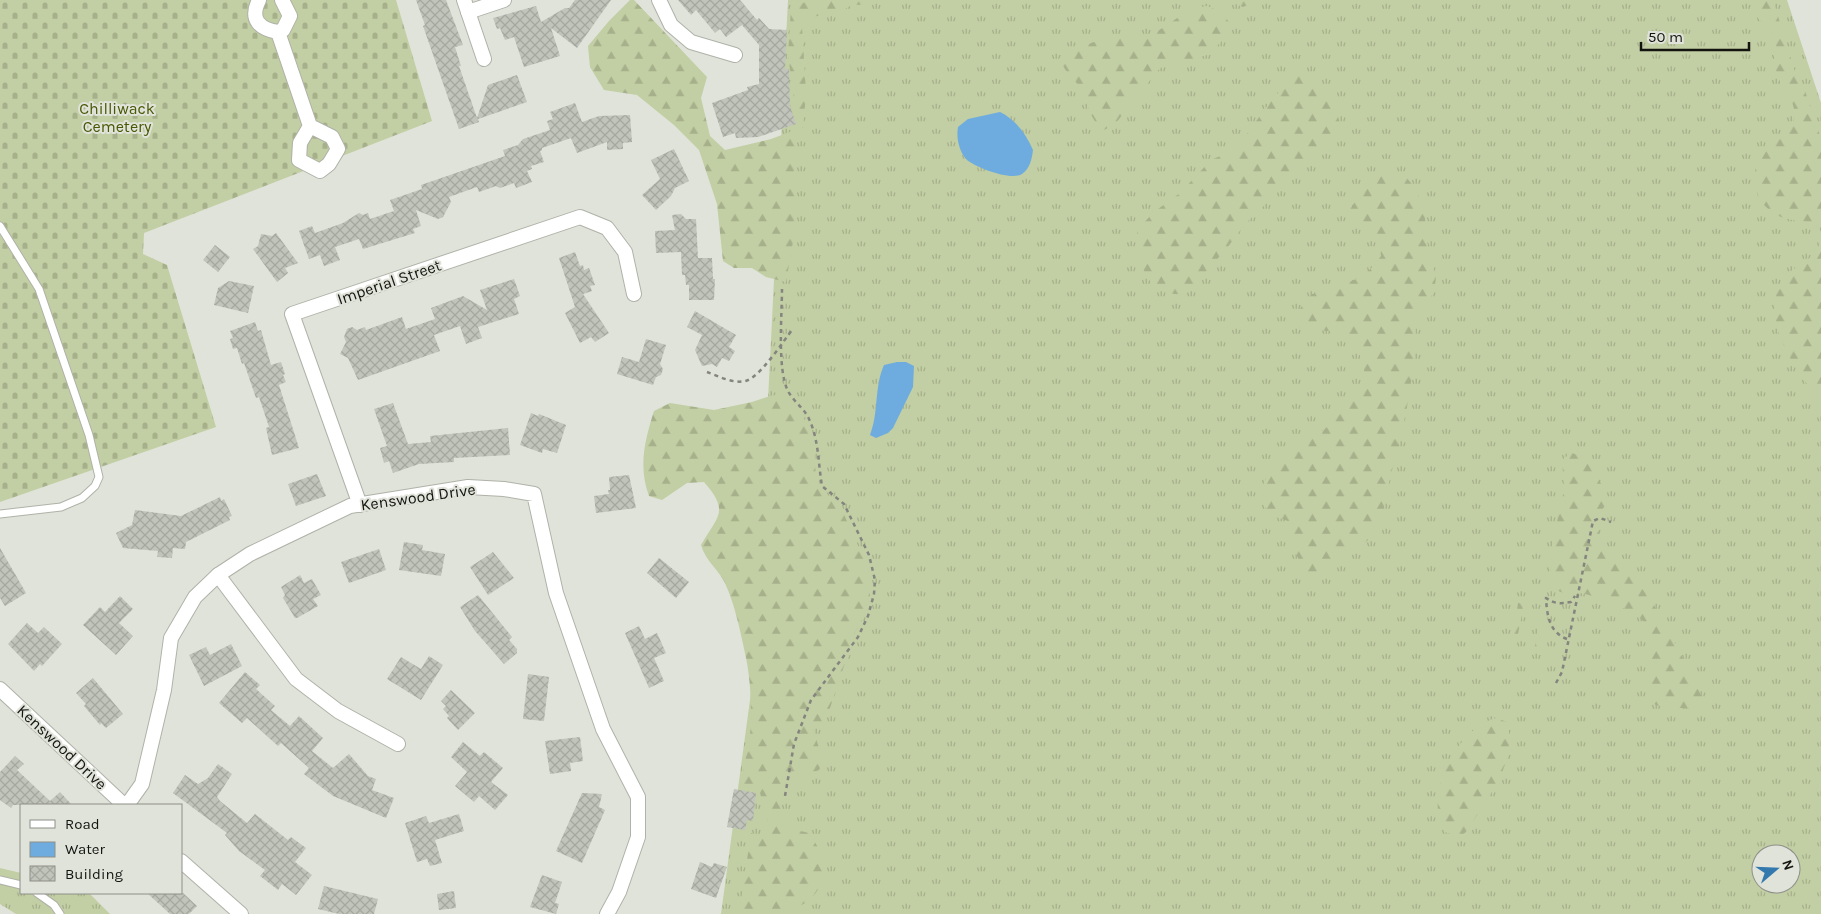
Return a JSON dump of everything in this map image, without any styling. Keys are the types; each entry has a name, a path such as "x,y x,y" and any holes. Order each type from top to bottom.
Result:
{"street":[{"path":"259,0 255,9 257,22 265,30 278,32 283,30 290,16 282,0"},
{"path":"484,59 466,6 504,0"},
{"path":"660,0 671,25 691,42 735,55"},
{"path":"278,32 310,126"},
{"name":"Imperial Street","path":"360,505 292,314 580,217 607,228 625,252 634,294"},
{"name":"Kenswood Drive","path":"126,804 142,784 164,690 171,638 195,597 218,575 250,554 350,506 468,487 504,489 534,494 556,594 603,729 638,797 638,837 619,892 607,914"},
{"path":"218,575 296,679 338,711 398,744"},
{"name":"Kenswood Drive","path":"0,689 124,804"},
{"path":"182,862 241,914"}],"lane":[{"path":"0,226 38,289 89,435 99,477 95,486 82,498 60,507 0,514"},
{"path":"0,880 20,885"},
{"path":"38,894 54,905 60,914"}],"path":[{"path":"782,288 783,374 788,392 802,407 810,420 818,446 822,486 844,504 869,555 875,580 874,594 868,616 858,637 811,700 794,744 785,796"},
{"path":"707,372 726,380 746,381 760,372 793,329"},
{"path":"1556,683 1562,672 1576,595 1593,521 1600,518 1611,522"},
{"path":"1567,639 1555,632 1550,624 1546,598 1554,604 1562,604 1571,602 1576,595"}],"green space":[{"name":"Chilliwack Cemetery","path":"0,0 396,0 432,121 144,233 143,254 167,265 216,427 0,502"},
{"path":"630,0 634,0 707,77 701,98 710,136 725,150 771,139 798,129 794,165 795,230 786,282 766,277 752,268 734,268 723,261 717,204 699,150 674,125 637,95 604,90 590,67 588,46"},
{"path":"788,0 1787,0 1821,103 1821,914 721,914 763,604 764,480"},
{"path":"809,0 890,0 853,5 841,11 820,15 810,19 802,27 806,93 803,128 798,129 788,55 791,9"},
{"path":"1226,0 1259,0 1243,7"},
{"path":"1754,0 1773,0 1796,75 1803,85 1821,139 1821,232 1818,225 1786,219 1772,212 1758,196 1755,175 1757,164 1767,150 1787,132 1794,118 1794,109 1783,89 1775,68 1775,38 1769,28 1756,15"},
{"path":"1207,6 1221,12 1229,22 1222,41 1207,55 1160,68 1115,124 1104,130 1099,126 1091,115 1078,85 1059,59 1088,44 1120,36 1138,37 1152,33 1163,28 1189,10"},
{"path":"1301,73 1312,79 1335,102 1338,126 1334,140 1325,151 1311,159 1245,224 1227,248 1186,294 1172,294 1161,290 1146,276 1142,266 1137,242 1137,230 1154,212 1180,193 1211,160 1236,149 1270,102 1291,78"},
{"path":"1388,172 1405,176 1416,189 1424,209 1428,248 1436,277 1434,293 1416,313 1415,357 1406,413 1386,495 1382,520 1376,534 1343,559 1332,571 1323,575 1314,575 1305,569 1292,548 1291,522 1270,515 1263,500 1262,490 1271,471 1288,451 1301,440 1326,428 1348,405 1362,383 1364,375 1363,365 1356,345 1352,341 1338,333 1299,327 1295,319 1301,307 1312,294 1324,292 1356,279 1371,268 1381,256 1379,241 1372,228 1352,221 1349,211 1370,179"},
{"path":"1821,237 1821,401 1790,358 1776,323 1774,306 1778,289 1787,275 1813,255"},
{"path":"773,395 783,397 795,405 804,418 813,447 816,475 821,488 841,508 868,568 870,596 865,614 855,632 852,650 844,666 826,720 813,729 819,748 826,749 826,756 819,770 801,777 782,794 779,815 772,825 777,822 779,826 809,833 821,855 823,867 822,880 810,900 800,906 778,912 739,914 751,833 761,835 765,833 767,824 771,824 768,822 760,793 743,786 743,774 751,727 749,674 729,591 705,555 701,545 719,514 719,507 717,500 704,482 687,483 662,500 649,496 643,464 648,432 654,411 670,403 714,410 752,402"},
{"path":"1572,453 1585,460 1591,466 1603,489 1606,505 1596,516 1598,529 1603,540 1610,552 1638,583 1654,605 1693,679 1705,704 1704,709 1699,711 1687,708 1657,706 1654,704 1648,690 1652,647 1651,637 1644,621 1620,606 1581,593 1563,593 1556,589 1550,570 1551,556 1564,488 1563,462 1564,458"},
{"path":"1518,603 1524,604 1515,649 1511,648"},
{"path":"1540,612 1544,613 1540,647 1535,647"},
{"path":"1496,718 1507,722 1509,737 1508,752 1498,780 1466,832 1459,837 1445,832 1439,817 1438,800 1447,765 1468,735 1482,724"},
{"path":"0,868 20,873 20,894 90,894 110,914 16,914 0,904"}],"water":[{"path":"1000,112 1020,128 1033,150 1029,166 1022,174 1017,176 994,173 972,163 964,157 959,144 958,127 968,119"},
{"path":"906,362 914,366 913,387 893,428 888,433 876,438 870,435 875,418 881,373 884,365"}],"building":[{"path":"416,0 446,0 463,45 455,47 461,66 459,66 477,118 488,85 517,75 527,102 478,119 479,122 459,129 423,26 425,25"},
{"path":"575,0 611,0 577,48 551,28 560,56 524,67 514,37 505,40 500,28 497,29 493,18 536,6 541,22 565,8 569,8"},
{"path":"678,0 740,0 757,20 759,18 769,29 787,30 785,69 789,69 790,106 796,124 758,137 736,138 735,133 723,137 712,103 748,90 747,87 759,84 759,45 742,25 726,37 720,29 715,33 696,10 691,15"},
{"path":"575,103 582,122 599,116 630,115 632,142 623,143 623,149 607,150 607,142 577,153 571,138 542,148 540,151 544,162 531,166 532,169 527,171 532,182 516,188 514,183 500,188 496,186 479,192 477,187 449,197 451,202 443,217 438,219 416,210 421,226 413,229 415,233 363,249 359,239 335,247 340,260 324,266 320,255 309,259 299,231 312,226 315,233 343,223 359,213 363,215 368,213 370,219 394,211 390,200 422,189 421,185 505,156 503,150 518,145 523,139 550,130 547,121 553,119 550,112"},
{"path":"674,149 689,181 675,188 671,196 656,210 642,195 660,179 651,160"},
{"path":"681,214 686,219 696,219 698,258 712,258 713,279 715,279 714,300 689,300 689,285 686,285 685,275 682,275 681,252 656,253 655,231 675,230 672,215"},
{"path":"276,233 298,263 285,268 288,273 277,282 253,249 258,246 261,234 272,236"},
{"path":"215,245 230,257 218,272 203,260"},
{"path":"575,252 580,266 583,265 584,270 589,268 595,285 590,286 592,291 583,294 609,333 595,342 591,337 580,343 565,313 575,307 559,258"},
{"path":"514,279 520,296 514,299 519,314 478,327 482,338 466,344 460,326 434,335 440,351 358,380 348,358 340,354 346,342 344,337 347,329 352,327 357,330 365,327 366,330 402,317 406,329 435,319 431,308 463,296 487,310 480,290"},
{"path":"229,281 254,286 248,313 214,305 218,288"},
{"path":"695,311 736,335 729,347 735,351 729,361 722,358 717,367 712,364 702,366 695,350 702,335 687,327"},
{"path":"255,322 258,331 261,330 271,365 281,362 286,382 279,385 299,448 272,455 266,428 269,427 259,397 256,398 244,363 242,364 237,348 233,349 230,339 233,338 230,331"},
{"path":"646,339 666,345 660,364 663,369 661,375 656,377 653,385 617,374 622,357 639,362"},
{"path":"393,403 408,444 431,442 430,436 508,428 510,455 454,458 454,462 419,464 393,473 389,461 384,463 380,448 387,446 374,409"},
{"path":"531,413 538,416 539,414 566,425 557,453 543,449 542,453 520,445"},
{"path":"317,474 326,496 296,506 288,484"},
{"path":"629,475 636,508 596,513 594,496 609,494 609,477"},
{"path":"220,497 221,501 224,499 232,516 229,517 230,520 186,542 185,549 173,548 172,558 157,557 158,551 123,548 116,533 132,525 135,510 181,516"},
{"path":"404,542 423,545 422,550 445,554 441,576 399,570"},
{"path":"0,548 26,593 5,606 0,598"},
{"path":"379,549 386,570 349,583 341,562"},
{"path":"493,552 514,578 488,595 470,567"},
{"path":"659,558 689,582 676,598 647,573"},
{"path":"300,575 304,583 312,579 321,595 313,599 318,606 295,618 283,598 285,595 281,587"},
{"path":"478,595 512,637 509,640 517,649 517,653 504,664 475,631 460,607"},
{"path":"120,596 133,609 119,623 133,636 116,655 83,625 100,607 105,612"},
{"path":"27,623 38,633 44,627 62,644 42,666 40,664 34,671 8,644"},
{"path":"639,626 645,639 657,633 666,653 654,658 664,681 649,688 625,633"},
{"path":"231,644 242,666 204,686 189,655 206,647 210,655"},
{"path":"429,656 443,665 421,700 387,679 401,657 421,669"},
{"path":"245,672 260,685 256,689 275,706 271,710 290,726 299,716 323,738 312,751 333,768 349,754 368,776 376,779 372,790 394,798 386,818 333,796 304,774 309,768 281,743 278,746 247,718 242,723 219,703"},
{"path":"528,674 549,677 544,721 523,719"},
{"path":"93,678 123,714 106,728 101,723 100,725 76,693"},
{"path":"451,690 475,713 458,730 447,718 449,716 443,709 446,706 441,701"},
{"path":"580,737 583,761 570,763 571,771 550,774 545,741"},
{"path":"463,742 480,756 484,752 503,768 491,782 508,795 495,810 479,796 474,802 455,786 467,772 451,757"},
{"path":"15,756 24,764 17,770 50,801 60,792 71,804 20,804 13,805 11,808 0,800 0,772"},
{"path":"218,764 232,774 217,797 220,801 247,823 255,814 288,840 291,837 306,848 295,862 312,875 296,895 282,884 278,890 260,876 265,870 239,851 225,835 227,833 173,793 185,775 198,784 208,778"},
{"path":"734,789 756,793 753,821 747,820 745,830 727,827"},
{"path":"582,793 602,794 599,807 605,810 582,863 556,851"},
{"path":"459,814 464,831 435,840 442,863 430,866 427,859 417,862 405,823 426,816 429,823"},
{"path":"700,862 712,867 714,863 727,867 716,898 691,889"},
{"path":"542,875 562,882 555,903 559,904 556,914 530,907"},
{"path":"324,886 378,899 374,914 339,914 318,909"},
{"path":"454,891 456,908 439,910 437,894"},
{"path":"183,893 197,906 189,914 170,914 148,894"}]}
